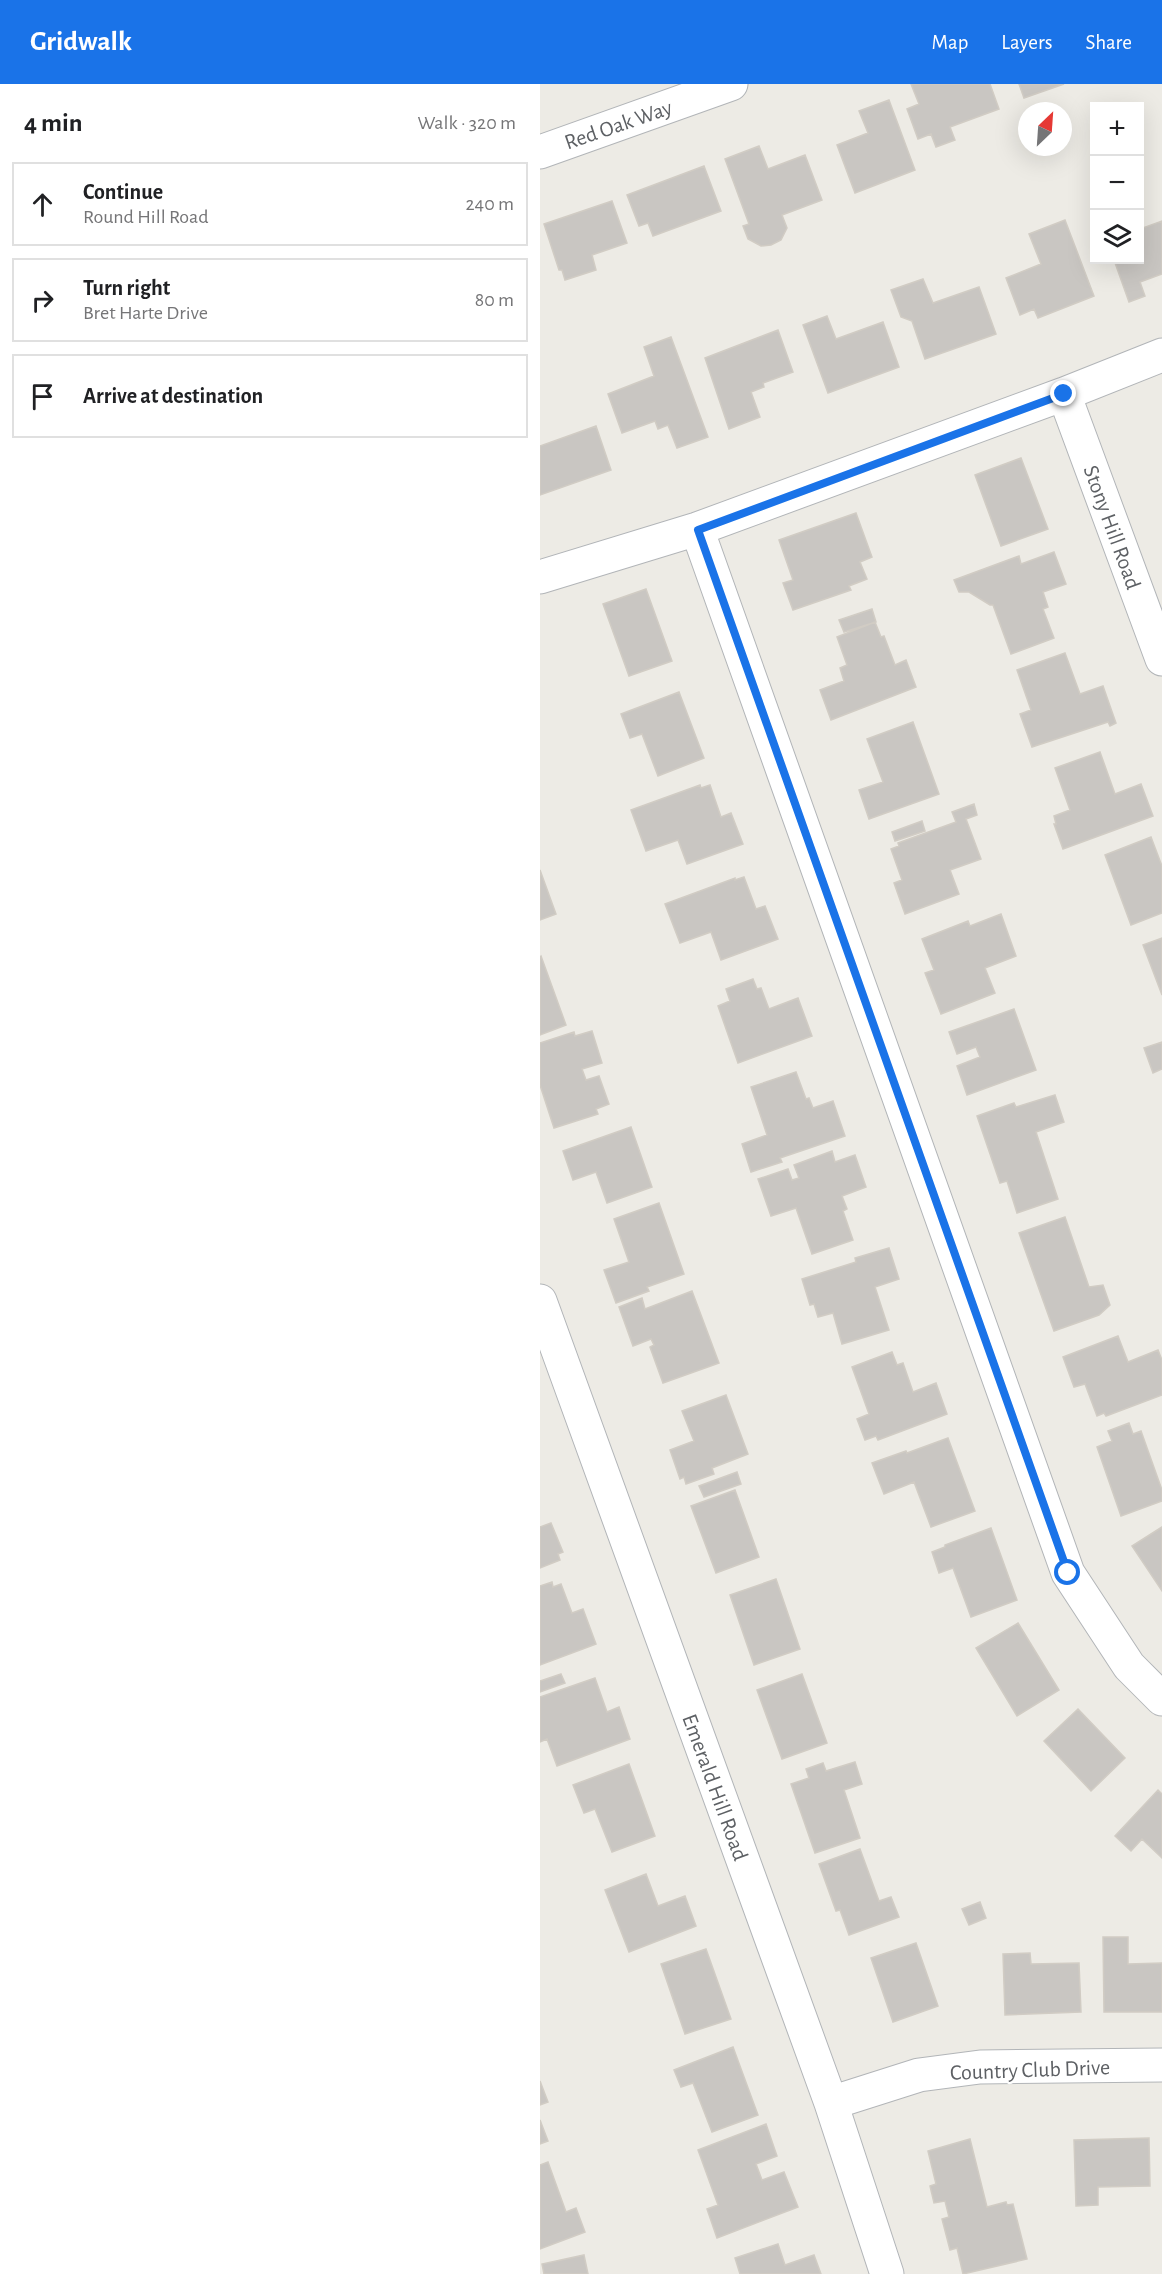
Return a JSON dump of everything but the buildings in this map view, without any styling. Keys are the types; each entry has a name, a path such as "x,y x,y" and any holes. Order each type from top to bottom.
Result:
{"street":[{"name":"Red Oak Way","path":"540,152 731,84"},
{"path":"540,577 698,530 1064,394 1162,355"},
{"name":"Stony Hill Road","path":"1064,394 1162,659"},
{"path":"698,530 1068,1573 1129,1666 1162,1699"},
{"name":"Emerald Hill Road","path":"540,1301 831,2103 887,2274"},
{"name":"Country Club Drive","path":"831,2103 919,2075 980,2067 1162,2065"}],"route":[{"path":"1064,394 698,530 1068,1573"}]}
